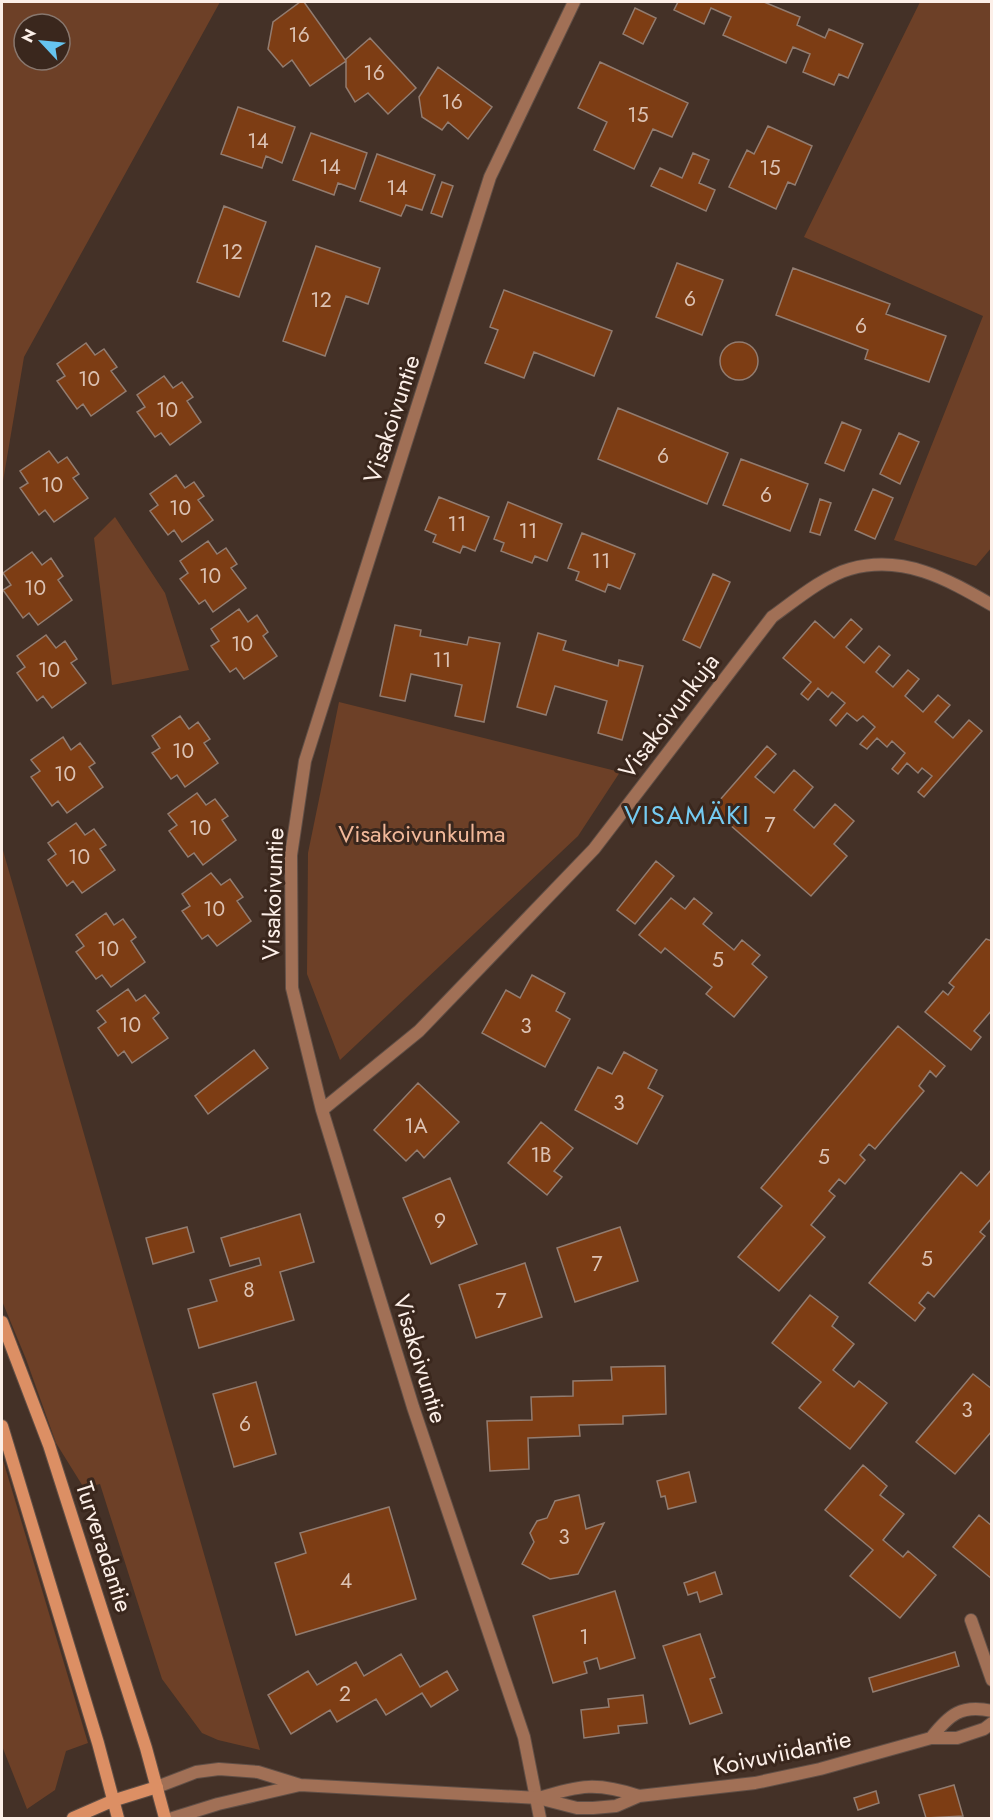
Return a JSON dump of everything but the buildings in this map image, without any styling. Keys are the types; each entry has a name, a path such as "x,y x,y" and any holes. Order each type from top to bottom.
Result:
{"main road":[{"name":"Turveradantie","path":"2,1322 49,1445 165,1818"},
{"path":"2,1425 98,1743 118,1818"},
{"path":"73,1818 112,1801 157,1787"}],"street":[{"name":"Visakoivuntie","path":"540,1818 538,1798 524,1737 435,1480 322,1110 292,988 291,855 305,761 490,177 574,2"},
{"name":"Visakoivunkuja","path":"322,1110 419,1031 594,849 772,617 806,592 848,569 889,564 927,571 992,605"},
{"path":"972,1620 992,1680"},
{"path":"931,1738 948,1717 976,1707 992,1711"},
{"name":"Koivuviidantie","path":"157,1787 196,1772 219,1769 258,1772 300,1785 538,1798 577,1808 593,1808 616,1806 639,1796 755,1783 820,1769 931,1738 957,1738 992,1724"},
{"name":"Koivuviidantie","path":"173,1818 218,1804 300,1785"},
{"name":"Koivuviidantie","path":"538,1798 577,1786 614,1788 639,1796"}],"green space":[{"path":"2,2 220,2 24,357 2,487"},
{"path":"920,2 991,2 992,547 976,566 894,540 983,316 804,237"},
{"path":"115,517 165,593 189,670 112,685 94,538"},
{"name":"Visakoivunkulma","path":"339,702 620,772 578,836 340,1060 307,974 308,853"},
{"path":"2,847 260,1750 218,1740 202,1733 162,1679 100,1484 84,1488 56,1443 26,1359 2,1301"},
{"path":"2,1457 88,1743 66,1751 55,1790 27,1809 2,1746"}],"district":[{"name":"VISAMÄKI","path":"687,815"}]}
